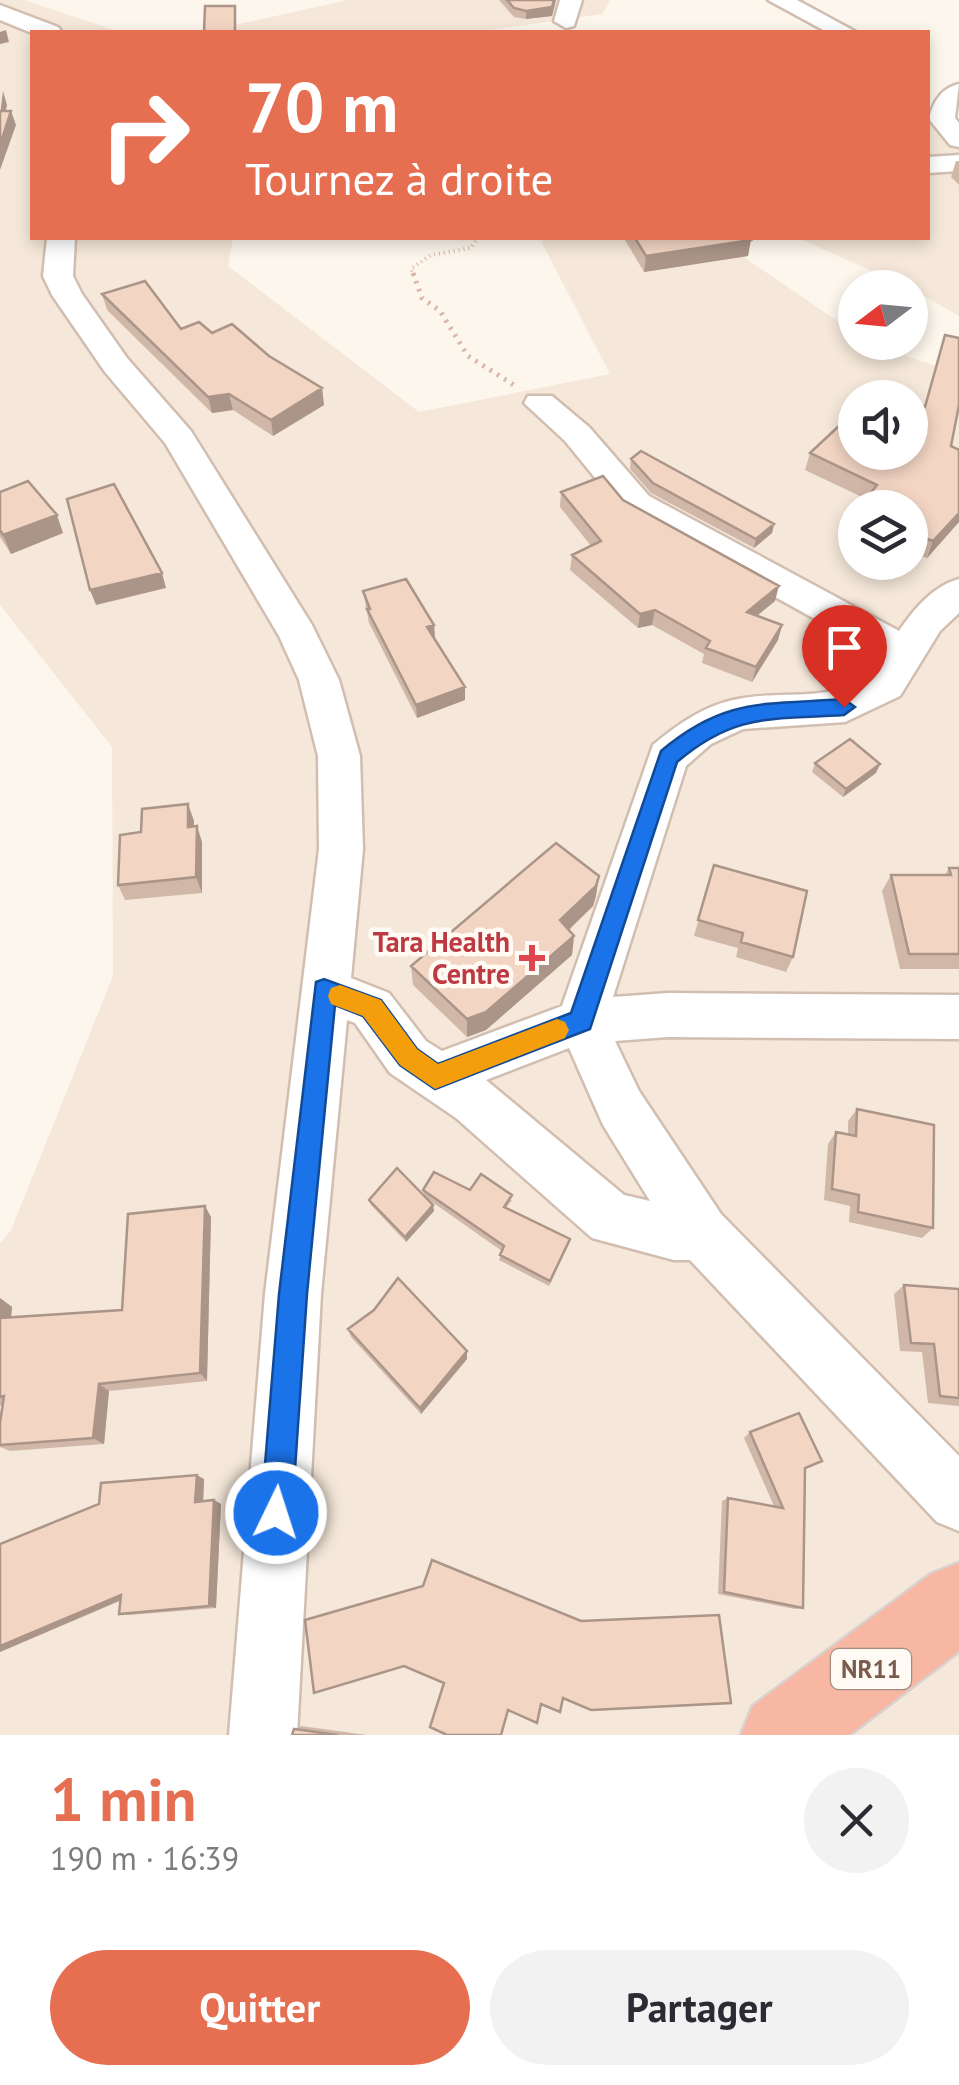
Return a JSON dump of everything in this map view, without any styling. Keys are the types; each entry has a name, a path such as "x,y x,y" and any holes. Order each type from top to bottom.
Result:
{"highway":[{"name":"NR11","path":"782,1735 959,1602"}],"street":[{"path":"779,0 840,30"},
{"path":"0,12 45,30"},
{"path":"954,80 942,119 959,139"},
{"path":"930,165 959,163"},
{"path":"61,240 58,276 67,294 116,365 179,438 298,635 319,680 339,756 342,849 293,1294 263,1735"},
{"path":"540,403 577,434 636,504 906,653"},
{"path":"959,592 926,621 886,685 844,707 737,714 696,734 668,757 581,1021 621,1108 702,1233 959,1500"},
{"path":"324,990 372,1008 408,1057 474,1101 611,1219 674,1232 702,1233"},
{"path":"435,1077 581,1021 668,1014 959,1017"}],"path":[{"path":"477,240 471,248 418,260 411,268 422,298 440,311 468,356 540,403"}],"shaded area":[{"path":"0,0 24,0 114,30 30,30 30,240 233,240 228,266 419,412 610,374 544,240 719,240 838,321 838,360 918,360 959,374 959,1735 0,1735 0,1244 11,1230 113,976 112,747 0,605"},
{"path":"348,0 610,0 602,14 490,30 212,30"},
{"path":"930,111 959,122 959,316 928,298 928,270 870,270 802,240 930,240"}],"building":[{"path":"507,0 554,0 552,7 526,11 514,8"},
{"path":"205,6 235,6 235,30 204,30"},
{"path":"0,111 11,111 0,145"},
{"path":"636,240 751,240 646,256"},
{"path":"145,281 181,329 199,322 212,333 232,324 269,356 322,388 271,420 229,394 208,397 102,294"},
{"path":"945,335 959,338 959,405 951,446 959,450 959,513 933,541 928,539 928,490 873,490 877,485 846,470 928,470 928,396"},
{"path":"838,427 838,466 810,453"},
{"path":"641,451 774,524 756,539 653,483 631,459"},
{"path":"603,476 623,500 779,586 747,612 782,625 756,667 706,648 710,641 655,610 640,614 572,555 601,541 561,492"},
{"path":"28,481 57,515 3,535 0,492"},
{"path":"114,484 162,573 90,590 67,499"},
{"path":"406,579 434,625 427,627 465,687 416,705 367,609 363,591"},
{"path":"850,739 880,764 846,789 815,763"},
{"path":"188,804 188,827 197,826 196,877 118,885 120,835 141,832 142,809"},
{"path":"556,843 599,876 596,886 560,920 574,936 486,1012 467,1019 411,966"},
{"path":"714,865 807,891 793,957 741,942 743,933 698,920"},
{"path":"949,868 959,868 959,954 909,954 891,875 951,875"},
{"path":"857,1109 934,1125 933,1228 858,1212 859,1195 832,1189 836,1132 856,1136"},
{"path":"397,1168 433,1205 405,1237 369,1200"},
{"path":"434,1172 470,1190 481,1174 512,1195 504,1207 570,1239 550,1281 500,1255 504,1246 423,1190"},
{"path":"205,1206 200,1373 99,1384 93,1438 0,1445 4,1396 0,1397 0,1318 122,1310 128,1214"},
{"path":"398,1278 467,1351 420,1408 348,1329 374,1310"},
{"path":"904,1285 959,1289 959,1398 940,1396 934,1344 911,1343"},
{"path":"799,1413 822,1461 805,1468 803,1608 724,1592 728,1498 783,1508 750,1432"},
{"path":"197,1475 195,1502 214,1500 209,1606 119,1614 121,1595 0,1646 0,1544 99,1504 101,1483"},
{"path":"432,1560 581,1621 719,1615 731,1703 591,1710 563,1698 560,1712 541,1704 537,1723 508,1710 501,1735 447,1735 430,1727 444,1683 404,1666 314,1693 305,1620 423,1586"},
{"path":"294,1729 338,1735 292,1735"}],"slow traffic":[{"path":"340,996 372,1008 408,1057 435,1077 557,1030"}],"place":[{"name":"Tara Health Centre","path":"532,958"}],"route":[{"path":"276,1513 293,1294 324,990 372,1008 408,1057 435,1077 581,1021 668,757 696,734 737,714 844,707"}]}
